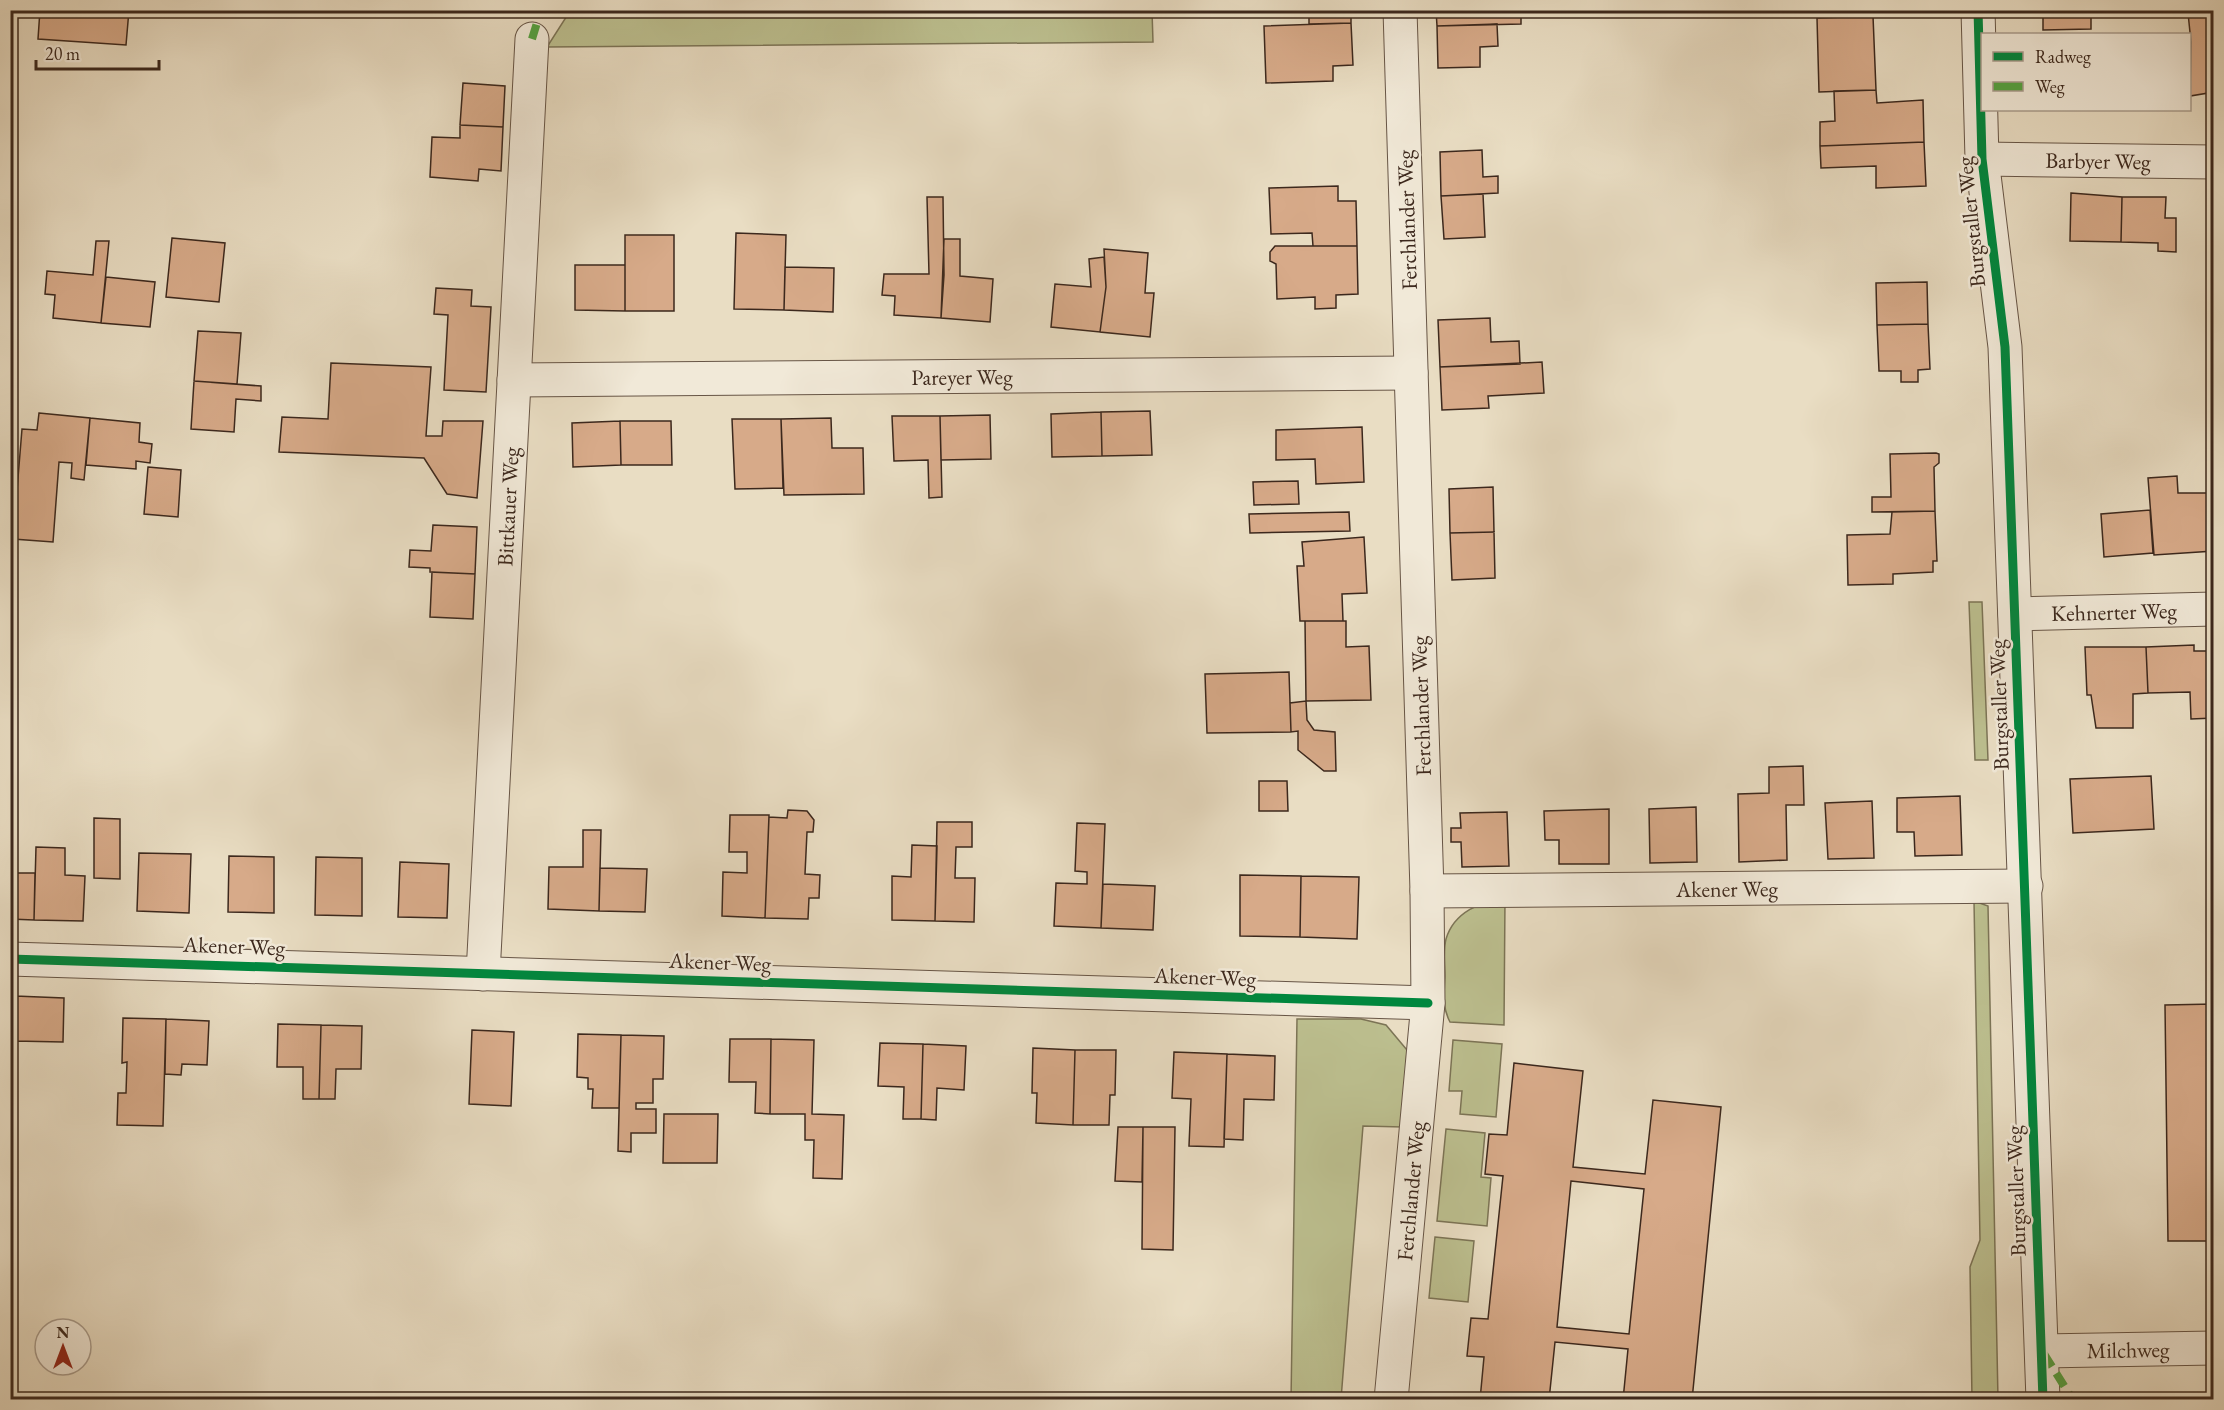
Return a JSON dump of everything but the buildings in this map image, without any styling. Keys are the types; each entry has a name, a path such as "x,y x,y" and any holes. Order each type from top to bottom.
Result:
{"street":[{"name":"Ferchlander Weg","path":"1391,1400 1428,1003 1427,891 1400,10"},
{"name":"Burgstaller Weg","path":"1978,10 1981,99"},
{"name":"Bittkauer Weg","path":"483,974 532,39"},
{"name":"Burgstaller Weg","path":"1981,111 1983,159 2005,347 2043,1400"},
{"name":"Barbyer Weg","path":"1983,159 2214,162"},
{"name":"Pareyer Weg","path":"514,380 1411,373"},
{"name":"Kehnerter Weg","path":"2015,614 2214,609"},
{"name":"Akener Weg","path":"1427,891 2026,886"},
{"name":"Akener Weg","path":"10,959 1428,1003"},
{"name":"Milchweg","path":"2042,1351 2214,1348"}],"green space":[{"path":"570,11 1152,11 1153,42 547,47"},
{"path":"1969,602 1982,602 1988,760 1975,760"},
{"path":"1505,899 1504,1025 1450,1022 1444,995 1445,948 1450,930 1462,915 1478,905"},
{"path":"1974,901 1988,906 1998,1399 1972,1399 1970,1267 1980,1240"},
{"path":"1297,1019 1361,1019 1386,1025 1407,1050 1403,1127 1363,1126 1341,1399 1291,1400"},
{"path":"1453,1040 1502,1044 1496,1117 1460,1114 1462,1091 1449,1091"},
{"path":"1446,1129 1485,1133 1481,1177 1491,1178 1487,1226 1437,1221"},
{"path":"1435,1237 1474,1241 1468,1302 1429,1298"}],"marked path":[{"path":"532,39 541,10"},
{"path":"2044,1354 2073,1400"}],"cycle path":[{"path":"1978,10 1982,159 2005,347 2043,1400"},
{"path":"10,959 1428,1003"}]}
